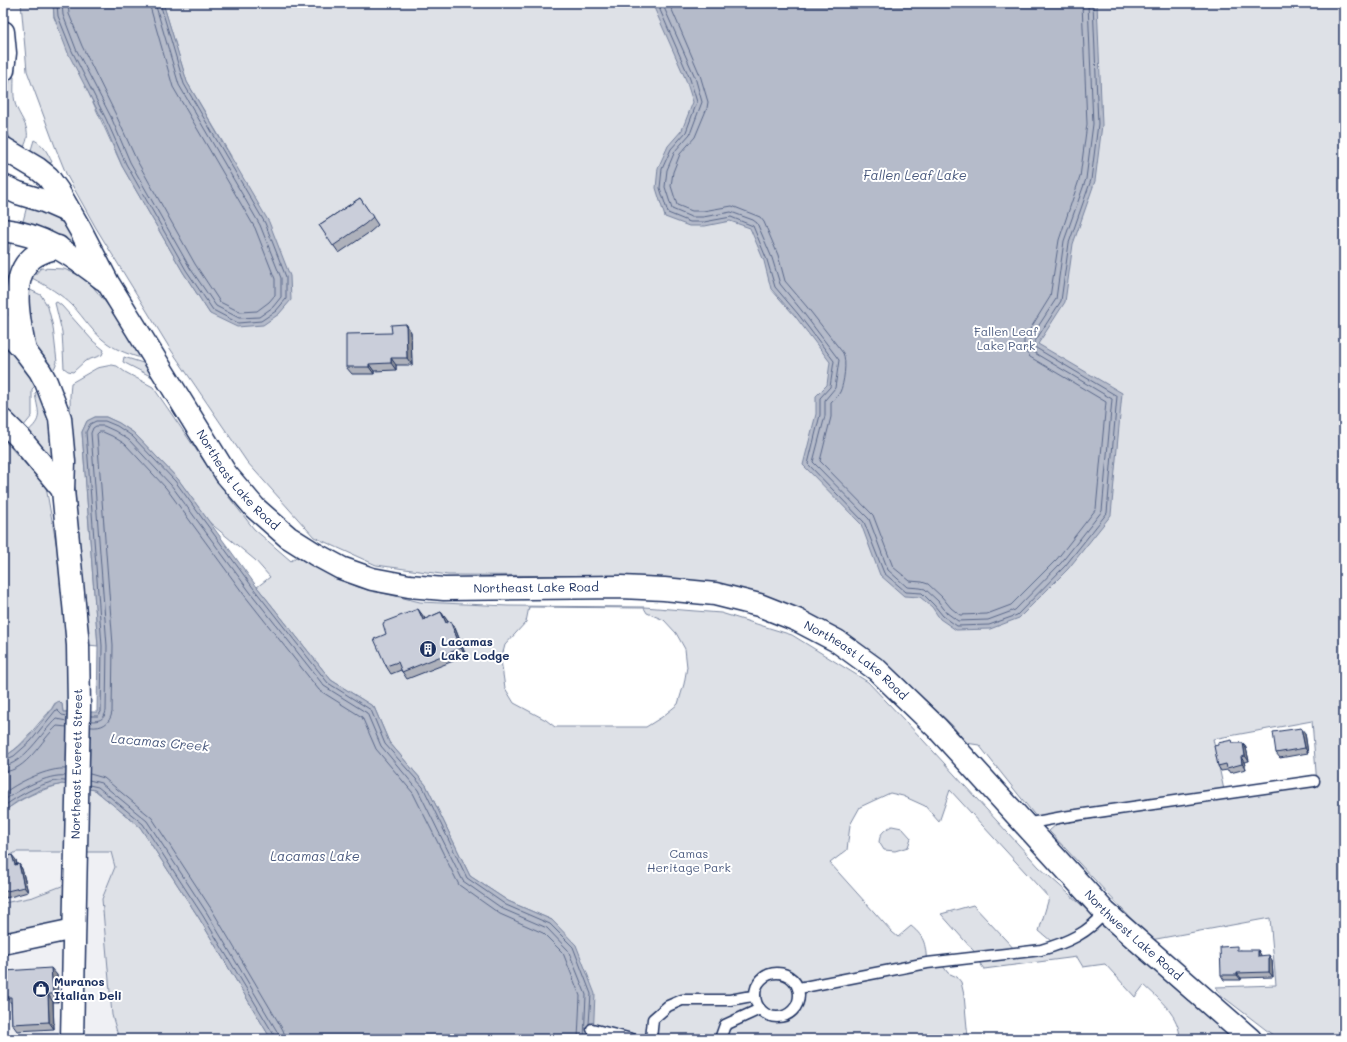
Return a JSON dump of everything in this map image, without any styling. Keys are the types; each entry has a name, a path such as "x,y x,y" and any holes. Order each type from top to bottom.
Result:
{"main road":[{"path":"3,32 5,53 3,70"},
{"name":"Northeast Lake Road","path":"3,148 38,169 48,177 80,230 108,283 226,474 255,508 288,537 341,568 372,579 409,586 444,589 664,589 716,594 765,608 797,620 837,641 876,670 937,728 1025,824"},
{"path":"3,186 69,212"},
{"name":"Northeast Lake Road","path":"3,230 18,231 58,247 108,283"},
{"path":"25,351 18,306 20,278 25,266 31,258 39,253 58,247"},
{"name":"Northeast Everett Street","path":"3,326 25,351 46,382 60,418 64,462 63,490 78,645 79,707 72,1039"},
{"path":"3,421 63,490"},
{"name":"Northwest Lake Road","path":"1025,824 1105,912 1250,1039"}],"street":[{"path":"3,944 74,929"}],"lane":[{"path":"1025,824 1063,817 1314,781"},
{"path":"799,988 927,963 1041,950 1057,946 1083,932 1093,926 1105,912"},
{"path":"776,973 784,974 792,979 799,988 798,1002 794,1010 786,1015 778,1017 770,1016 762,1012 757,1005 755,996 756,988 760,981 767,975 776,973"},
{"path":"651,1039 653,1019 668,1006 682,1000 730,1000 755,996"},
{"path":"720,1039 725,1025 760,1009"},
{"path":"592,1029 632,1039"}],"shaded area":[{"path":"16,852 111,852 115,867 102,899 112,1015 119,1039 8,1039 3,978 3,944 66,884 33,897 4,903 3,860"}],"green space":[{"name":"Fallen Leaf Lake Park","path":"21,3 53,3 54,17 122,166 183,272 210,314 231,156 187,82 163,3 1344,3 1344,1039 1278,1039 1222,996 1216,987 1276,985 1270,918 1151,940 1049,831 1057,824 1317,785 1312,721 1213,739 1224,790 1037,818 979,745 966,743 952,725 896,672 867,649 837,630 620,576 448,575 376,565 314,537 247,462 169,347 96,228 67,176 27,71"},
{"path":"11,76 14,77 15,103 27,130 26,142 23,148 16,145 10,138 7,130 5,112 7,92"},
{"path":"34,140 43,147 52,162 48,164 41,158 30,153"},
{"path":"28,202 64,220 89,260 22,225"},
{"path":"3,240 11,241 9,252 3,259"},
{"path":"41,268 64,269 86,278 110,308 144,359 120,351 111,346 93,330 73,306 64,298 54,290 32,278"},
{"path":"3,277 12,282 15,328 3,314"},
{"path":"26,288 41,295 48,307 53,327 57,362 54,369 50,373 37,352 25,321"},
{"path":"57,302 93,341 104,350 102,355 85,361 73,372 64,368 62,332 55,303"},
{"path":"3,335 40,381 32,389 32,416 18,433 3,417"},
{"path":"124,357 146,364 156,379 123,362"},
{"name":"Camas Heritage Park","path":"112,365 117,366 153,387 228,496 254,529 291,561 296,557 358,587 420,602 508,606 644,607 721,613 792,635 868,682 1039,867 1176,990 1235,1039 1180,1039 1179,1031 1173,1015 1156,996 1144,985 1135,997 1105,964 1083,967 1077,957 984,969 976,958 979,957 941,914 973,905 1018,953 1057,946 1039,931 1049,898 950,790 939,822 925,806 903,796 890,793 860,807 850,825 847,850 830,863 892,932 898,937 911,926 920,934 924,942 927,963 940,962 948,973 957,977 961,982 964,995 968,1039 593,1039 592,1029 552,920 508,901 470,876 426,785 389,742 374,707 331,680 257,587 270,577 255,560 209,522 178,479 134,433 119,423 106,417 95,417 87,421 82,432 98,646 88,645 71,444 70,396 71,383 97,368","holes":["529,607 644,608 647,613 664,620 676,633 685,649 687,667 678,704 662,717 646,727 555,727 546,720 514,703 505,688 501,660 505,645 526,622"]},
{"path":"44,386 60,484 26,433 32,428 38,419 35,393"},
{"path":"3,439 46,487 66,598 68,712 63,712 62,704 55,703 50,711 23,742 3,757"},
{"path":"62,784 95,790 140,827 199,918 271,1039 119,1039 112,1015 102,899 115,867 111,852 16,852 3,860 3,812 17,802 31,795"},
{"path":"892,826 902,828 911,838 908,847 895,851 884,850 879,842 880,836 885,830"},
{"path":"67,884 64,931 3,937 3,900 4,903 33,897"}],"water":[{"path":"53,3 163,3 187,82 269,222 290,276 291,300 279,314 263,325 237,327 210,314 183,272 122,166 103,121 68,53 54,17"},
{"name":"Fallen Leaf Lake","path":"652,3 1097,3 1102,125 1095,181 1073,244 1065,302 1038,344 1122,393 1111,515 1068,569 1019,618 990,629 956,630 940,619 932,607 920,597 904,596 880,575 861,524 803,465 816,414 816,396 827,385 830,362 795,316 771,289 764,261 750,228 730,221 705,226 689,226 665,217 656,188 658,168 668,146 682,130 693,102 686,80"},
{"name":"Lacamas Lake","path":"95,417 106,417 119,423 134,433 178,479 257,587 331,680 374,707 389,742 426,785 470,876 508,901 552,920 576,945 595,994 593,1039 271,1039 199,918 140,827 95,790 62,784 40,790 18,801 3,812 3,757 16,749 33,732 59,701 62,704 63,712 97,712 98,646 82,432 87,421"}],"building":[{"path":"360,198 373,217 333,246 319,225"},
{"path":"406,324 407,358 391,358 391,363 369,364 369,367 346,367 346,334 392,333 391,325"},
{"name":"Lacamas Lake Lodge","path":"418,609 423,620 441,612 446,623 450,621 461,648 402,672 398,662 386,666 374,639 386,634 383,624 384,622"},
{"path":"1301,728 1305,748 1276,753 1273,732"},
{"path":"1232,740 1233,743 1243,743 1245,756 1241,757 1242,764 1227,768 1226,764 1218,766 1214,746 1218,745 1218,743"},
{"path":"12,855 15,865 19,864 24,887 3,892 3,858"},
{"path":"1237,946 1237,950 1258,950 1258,956 1269,955 1269,972 1221,975 1220,947"},
{"path":"51,968 53,994 48,994 49,1022 12,1024 11,997 7,997 5,971"}],"place":[{"name":"Lacamas Lake Lodge","path":"428,649"},
{"name":"Muranos Italian Deli","path":"41,989"}],"water label":[{"name":"Lacamas Creek","path":"160,742"}]}
